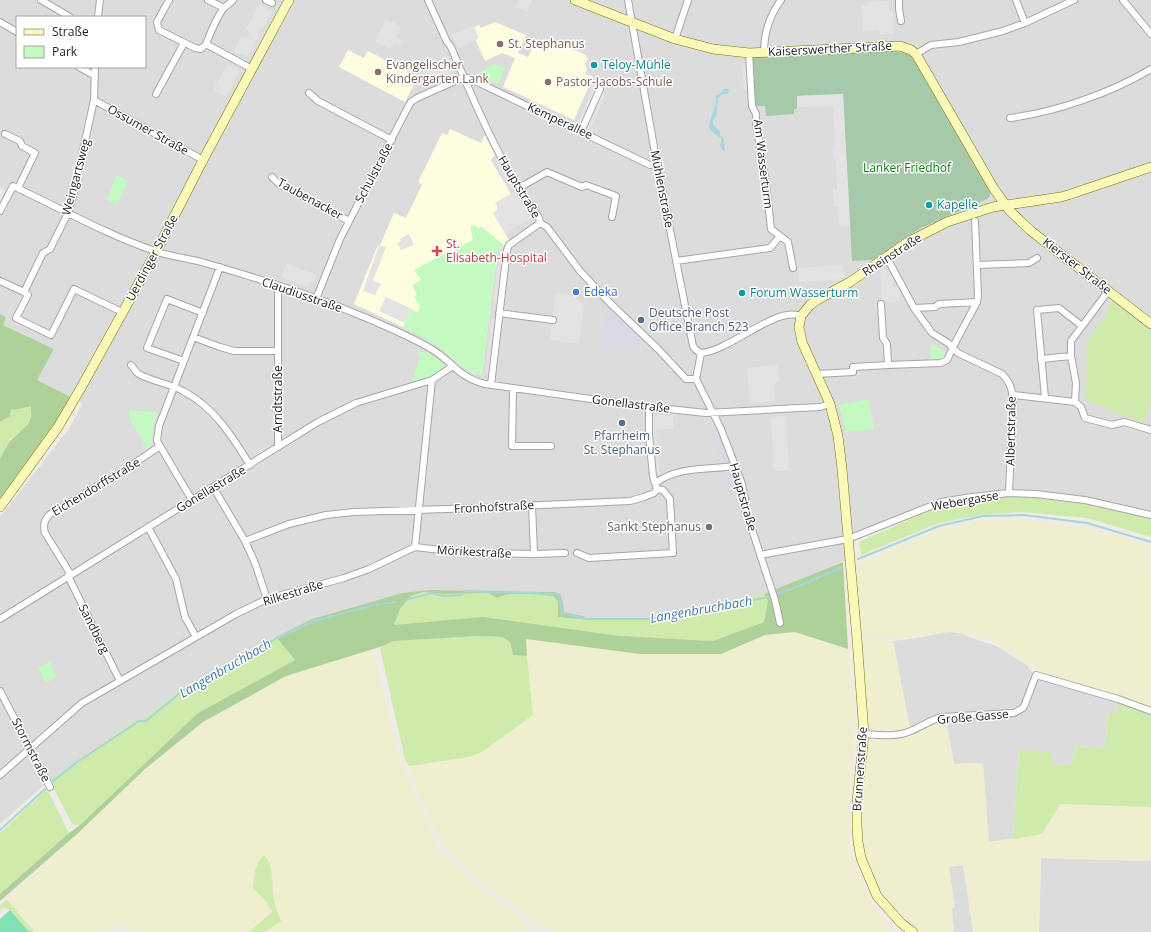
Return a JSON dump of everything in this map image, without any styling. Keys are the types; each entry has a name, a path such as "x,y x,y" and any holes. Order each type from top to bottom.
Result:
{"street":[{"path":"41,0 68,16"},
{"path":"98,16 100,0"},
{"path":"169,0 157,22 159,30 195,48 201,48 206,44 224,8 233,0"},
{"path":"208,0 224,8"},
{"name":"Uerdinger Straße","path":"0,507 58,427 82,386 156,252 202,160 289,0"},
{"name":"Hauptstraße","path":"428,0 447,42 451,47 499,154 539,218 540,223 546,227 580,271 686,379 697,377 714,413 742,484 746,511 775,600 780,623"},
{"name":"Kaiserswerther Straße","path":"575,0 675,39 713,50 764,52 900,46 911,50 916,54"},
{"name":"Mühlenstraße","path":"628,0 657,164 693,346 701,353"},
{"path":"675,39 688,0"},
{"path":"764,52 766,31 771,16 780,0"},
{"path":"899,0 901,20"},
{"path":"1016,0 1025,23"},
{"path":"1005,205 994,189 916,54 931,44 959,42 1003,32 1074,0"},
{"path":"1123,0 1151,34"},
{"path":"0,22 16,31"},
{"path":"156,94 184,43"},
{"path":"206,44 252,69"},
{"name":"Am Wasserturm","path":"749,52 752,106 756,114 771,229 788,242 793,268"},
{"path":"81,68 95,76"},
{"name":"Weingartsweg","path":"95,68 94,100 68,213 50,249 43,253 24,292 28,294 16,318 51,335 74,289 122,312"},
{"path":"1010,118 1026,116 1076,102 1113,88 1151,69"},
{"name":"Schulstraße","path":"316,298 330,261 349,221 411,102 464,77"},
{"name":"Kemperallee","path":"464,77 650,165 657,164"},
{"path":"584,125 600,89"},
{"path":"310,93 318,101 392,140"},
{"name":"Ossumer Straße","path":"94,100 202,160"},
{"path":"0,211 13,186 18,188 35,153 22,146 20,141 5,134"},
{"name":"Rheinstraße","path":"801,316 810,305 850,282 887,258 908,242 947,222 979,211 1005,205 1061,197 1151,167"},
{"path":"519,188 547,172 582,187 586,185 616,196 612,217"},
{"name":"Taubenacker","path":"272,177 280,184 349,221"},
{"name":"Claudiusstraße","path":"18,188 122,239 156,252 220,267 316,298 360,315 422,344 442,357"},
{"name":"Kierster Straße","path":"1005,205 1031,231 1151,324"},
{"path":"817,374 853,372 853,367 943,362 947,360 977,302 978,287 975,222"},
{"path":"491,385 507,250 509,245 540,223"},
{"path":"676,261 770,248 780,236"},
{"name":"Albertstraße","path":"887,258 914,308 932,333 948,343 958,353 1002,374 1011,386 1013,395 1009,493"},
{"path":"977,265 1029,263 1037,258"},
{"path":"192,500 157,441 159,426 220,267"},
{"path":"0,281 24,292"},
{"name":"Arndtstraße","path":"278,286 278,447"},
{"path":"1075,402 1076,383 1071,341 1109,290"},
{"path":"184,361 147,348 167,299 203,313"},
{"path":"914,308 935,306 939,304 977,302"},
{"path":"880,304 883,338 887,344 888,365"},
{"path":"1045,398 1037,310 1059,308 1082,326"},
{"path":"499,313 553,320"},
{"path":"697,377 701,353 714,350 759,326 788,314 801,316"},
{"name":"Brunnenstraße","path":"801,316 799,327 802,342 830,404 838,436 842,469 864,734 857,802 857,826 861,858 877,896 902,923 913,932"},
{"name":"Arndtstraße","path":"193,337 234,351 278,351"},
{"path":"1042,359 1072,356"},
{"name":"Gonellastraße","path":"442,357 466,377 477,382 513,389 649,407 714,413 813,407 830,404"},
{"path":"131,365 138,374 174,387 195,398 216,417 233,438 250,465"},
{"path":"415,547 432,380 452,366"},
{"name":"Gonellastraße","path":"0,619 318,422 356,403 432,380"},
{"path":"513,389 512,446 551,446"},
{"path":"1013,395 1075,402 1081,408 1085,418 1112,425 1124,422 1151,430"},
{"path":"578,553 589,558 673,553 670,499 665,492 656,486 653,476 649,407"},
{"name":"Eichendorffstraße","path":"69,576 45,533 43,527 45,520 49,515 129,468 160,446"},
{"name":"Fronhofstraße","path":"245,541 289,524 326,515 354,512 630,501 644,498 654,493 656,486 667,476 691,470 735,466"},
{"path":"213,488 245,541 268,599"},
{"name":"Webergasse","path":"760,555 848,539 941,502 1009,493 1036,494 1085,500 1151,515"},
{"path":"532,506 534,554"},
{"path":"148,527 176,579 185,617 196,637"},
{"name":"Mörikestraße","path":"415,547 467,553 565,553"},
{"name":"Rilkestraße","path":"0,776 82,703 236,614 268,599 344,578 369,569 415,547"},
{"name":"Sandberg","path":"69,576 120,681"},
{"name":"Große Gasse","path":"864,734 900,734 908,732 933,719 942,717 1014,713 1023,708 1036,675 1111,697 1151,711"},
{"name":"Stormstraße","path":"0,691 50,788"}],"shaded area":[{"path":"0,0 1151,0 1151,512 1036,491 998,491 940,498 851,535 853,557 781,588 764,594 652,617 587,617 574,615 564,612 560,594 555,592 429,590 403,593 377,600 312,619 185,687 146,717 138,719 51,779 0,824 0,517 68,430 83,403 37,380 54,349 2,324 6,317 0,314 0,201 5,190 0,188"},
{"path":"518,0 532,0 527,12 515,7"},
{"path":"889,1 889,11 893,12 894,34 879,34 879,30 863,31 862,6 867,6 867,2"},
{"path":"259,4 272,11 263,29 259,27 256,32 260,34 247,57 234,52 242,35 247,38 250,32 246,29"},
{"path":"386,19 401,27 396,37 402,40 399,45 394,42 390,49 375,41"},
{"name":"Pastor-Jacobs-Schule","path":"495,22 526,35 518,53 528,57 536,41 546,45 548,39 586,55 588,59 585,64 587,70 585,74 593,77 574,120 503,87 515,58 502,53 485,61 474,36 477,34 474,27 479,25 481,28"},
{"path":"473,25 478,39 458,48 452,35"},
{"name":"Evangelischer Kindergarten Lank","path":"348,50 364,58 368,51 418,77 405,102 339,67"},
{"path":"447,56 455,74 426,87 420,73 428,69 426,65 433,62 434,63"},
{"path":"228,64 240,71 226,97 213,90"},
{"path":"742,64 747,64 749,90 744,90"},
{"path":"593,86 603,91 605,95 591,128 578,122"},
{"path":"843,94 850,226 839,226 838,207 834,207 833,190 837,190 836,159 833,159 833,147 835,147 833,106 797,107 797,96"},
{"name":"St. Elisabeth-Hospital","path":"450,129 481,143 485,135 495,155 491,160 511,194 496,203 498,206 497,210 493,213 509,240 497,253 482,372 480,375 473,373 460,365 441,348 426,338 354,304 378,245 380,245 394,213 406,218 422,185 418,182 442,133 447,135"},
{"path":"499,160 514,186 511,189 495,162"},
{"path":"514,192 531,219 505,233 493,213 497,210 495,203"},
{"path":"409,234 414,245 401,250 397,243 401,241 400,239"},
{"path":"379,245 386,247 373,281 381,284 375,295 363,291"},
{"path":"499,253 504,254 498,304 493,303"},
{"path":"287,264 317,275 314,282 310,281 307,287 281,277"},
{"path":"843,265 844,279 799,282 798,268"},
{"path":"887,270 887,276 892,275 893,287 898,287 898,291 900,291 900,301 882,303 880,271"},
{"path":"556,293 574,295 584,306 579,344 550,340"},
{"path":"386,297 412,309 405,323 379,311"},
{"path":"610,303 643,334 635,343 634,349 603,345 601,342 605,310 607,310"},
{"path":"491,318 496,318 489,373 485,373"},
{"path":"777,365 779,382 774,383 775,401 750,403 747,368"},
{"path":"650,414 673,415 673,429 656,430 660,474 655,474"},
{"path":"786,416 789,471 774,471 771,417"},
{"path":"721,429 742,486 722,487 721,456 715,456 715,445 711,444 712,433"},
{"path":"954,630 996,646 1028,666 1033,675 1118,702 1115,714 1108,714 1105,748 1077,746 1071,765 1052,764 1019,749 1013,839 988,842 983,763 954,764 945,715 910,729 893,641 923,637"},
{"path":"1041,858 1151,861 1151,932 1039,932"},
{"path":"963,865 973,932 954,932 952,908 955,907 949,867"}],"green space":[{"name":"Lanker Friedhof","path":"895,51 909,54 919,66 990,191 990,196 987,199 921,228 872,260 852,261 843,94 797,96 797,109 794,109 794,114 766,116 765,106 755,106 752,57"},
{"path":"494,64 505,68 498,84 476,75"},
{"path":"116,175 128,181 117,205 107,200"},
{"path":"474,225 478,228 482,227 504,245 497,253 482,372 480,375 469,371 432,342 403,327 412,309 418,312 420,305 414,297 417,295 412,285 421,280 414,270 446,253 447,255 473,240 470,226"},
{"path":"1112,301 1151,332 1151,403 1144,423 1085,400 1087,382 1086,349 1088,341 1105,317 1109,304"},
{"path":"0,314 6,317 3,325 54,349 37,380 71,397 64,410 0,500 0,458 9,442 28,424 31,417 31,406 14,410 11,409 10,416 0,422"},
{"path":"931,344 948,353 941,360 930,361"},
{"path":"416,350 427,352 445,365 445,368 433,377 412,382 420,357"},
{"path":"868,399 874,429 846,432 839,405"},
{"path":"31,405 30,419 28,423 9,441 0,458 0,422 7,418 11,409 23,408"},
{"path":"129,410 157,412 153,428 152,445 147,448 130,420"},
{"path":"1007,496 1036,496 1082,502 1151,519 1151,537 1087,518 1022,512 980,515 936,524 861,555 859,542 942,505"},
{"path":"982,520 1023,520 1086,528 1128,539 1151,547 1151,709 1119,697 1039,672 1033,666 997,643 973,635 950,632 906,637 861,638 855,566 908,542 937,531"},
{"path":"843,562 848,649 795,632 765,635 721,654 640,654 526,639 527,656 513,655 510,642 502,637 478,636 393,641 383,646 286,676 203,722 145,769 77,834 0,901 0,894 80,825 198,713 295,660 276,637 312,619 402,593 429,590 555,592 560,594 564,612 587,617 578,619 558,617 558,601 553,596 510,594 497,598 488,593 443,594 423,592 411,596 400,609 394,625 483,617 619,636 713,641 764,622 768,601 764,594"},
{"path":"423,592 443,594 488,593 497,598 511,594 553,596 558,601 558,617 578,619 587,617 652,617 764,594 768,601 764,622 713,641 394,626 400,609 411,596"},
{"path":"795,632 848,649 856,715 849,791 848,833 854,867 872,904 892,932 552,932 538,925 477,878 443,846 420,797 409,766 469,757 525,639 640,654 721,654 765,635"},
{"path":"478,636 502,637 510,642 513,655 527,656 533,715 482,752 469,757 409,766 405,759 380,649 393,641"},
{"path":"276,637 295,660 198,713 80,825 72,824 52,785 51,779 138,719 146,717 185,687"},
{"path":"861,640 893,641 910,729 903,731 874,731 868,725"},
{"path":"373,644 398,755 439,850 473,882 532,927 526,932 129,932 121,923 109,932 35,932 7,900 145,769 203,722 286,676"},
{"path":"50,662 56,677 46,683 38,668"},
{"path":"1118,702 1151,714 1151,807 1060,804 1042,834 1013,839 1019,749 1051,752 1052,764 1071,765 1077,746 1105,748 1108,714 1115,714"},
{"path":"946,721 954,764 983,763 989,842 1042,834 1060,804 1151,807 1151,861 1041,858 1039,932 973,932 964,865 949,866 954,907 951,908 954,932 918,932 901,918 882,895 870,872 865,856 859,815 867,745 869,740 876,737 905,737 934,722"},
{"path":"47,789 69,833 0,894 0,833"},
{"path":"264,855 270,865 273,894 281,921 265,932 249,932 272,912 266,901 253,888 256,870"},
{"path":"7,900 35,932 29,932 10,910 3,907 0,910 0,905"},
{"path":"10,910 29,932 0,932 0,919"}],"water":[{"path":"726,88 729,90 728,93 723,94 718,98 716,117 713,120 713,124 720,131 720,135 724,140 725,150 723,151 720,145 722,139 712,132 709,126 716,103 716,95 720,94"}],"waterway":[{"name":"Langenbruchbach","path":"858,559 939,526 983,516 1024,515 1087,523 1151,542"},
{"name":"Langenbruchbach","path":"405,600 432,593 443,596 461,595 467,591 555,594 559,596 562,613 585,619 651,619 769,597 841,568"},
{"name":"Langenbruchbach","path":"53,781 77,762 139,721 146,721 186,688 277,638 314,621 374,605 395,602"},
{"name":"Langenbruchbach","path":"0,830 45,789"}],"place":[{"name":"St. Stephanus","path":"500,44"},
{"name":"Teloy-Mühle","path":"594,65"},
{"name":"Evangelischer Kindergarten Lank","path":"378,72"},
{"name":"Pastor-Jacobs-Schule","path":"548,82"},
{"name":"Kapelle","path":"929,205"},
{"name":"St. Elisabeth-Hospital","path":"437,251"},
{"name":"Edeka","path":"576,292"},
{"name":"Forum Wasserturm","path":"742,293"},
{"name":"Deutsche Post Office Branch 523","path":"641,320"},
{"name":"Pfarrheim St. Stephanus","path":"622,423"},
{"name":"Sankt Stephanus","path":"709,527"}]}
